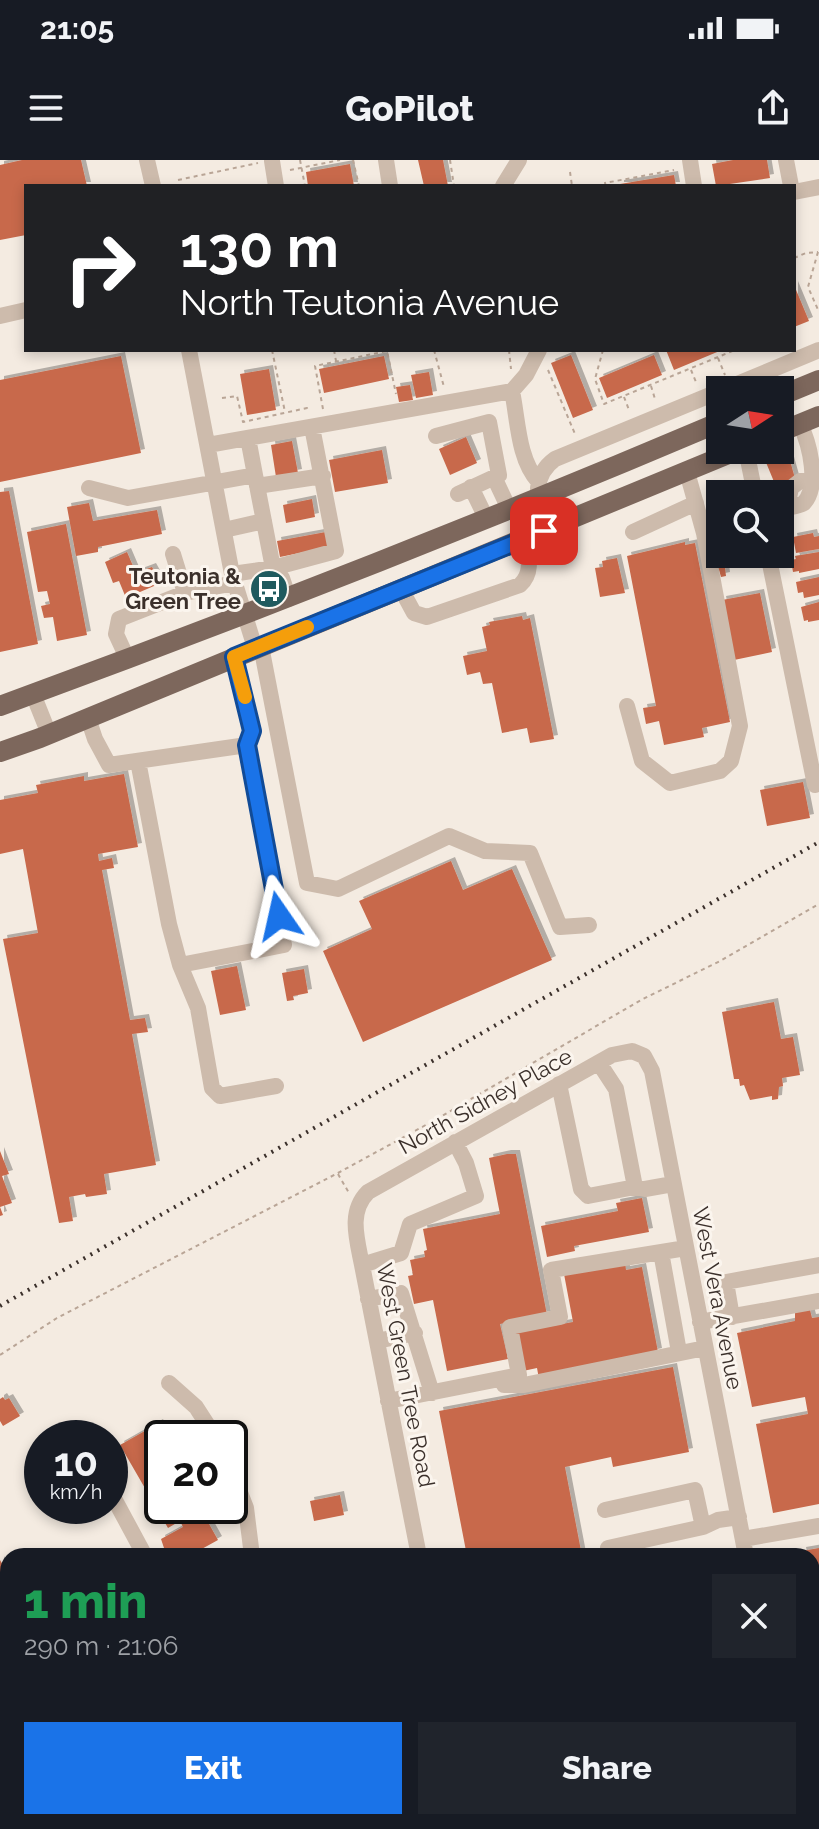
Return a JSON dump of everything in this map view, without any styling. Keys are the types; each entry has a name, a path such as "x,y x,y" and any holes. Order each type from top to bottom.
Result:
{"main road":[{"path":"794,390 819,380"},
{"path":"0,706 244,617 510,511 538,490 706,427"},
{"path":"0,752 706,464"}],"street":[{"path":"147,160 153,184"},
{"path":"386,160 390,184"},
{"path":"504,184 519,160"},
{"path":"786,160 791,184"},
{"path":"691,163 694,184"},
{"path":"796,192 819,187"},
{"path":"0,316 24,310"},
{"path":"750,376 819,350"},
{"path":"193,352 233,578 244,617 258,647 307,883 338,889 449,836 485,851 530,853 560,927 589,925"},
{"path":"208,445 512,391 542,357"},
{"path":"512,391 525,459 538,490"},
{"path":"401,589 414,613 427,617 520,585 529,573 538,490 544,468 555,459 706,393"},
{"path":"794,507 816,494 819,480 809,420"},
{"path":"436,436 489,422 499,475 464,491 487,520"},
{"path":"128,660 116,634 119,619 185,593 336,551 323,476 319,426"},
{"path":"248,438 273,568 282,578 289,599"},
{"path":"627,706 642,761 670,783 720,771 731,761 740,726 704,533 687,472"},
{"path":"89,488 128,498 215,480 323,476"},
{"path":"494,477 510,511"},
{"path":"633,532 696,503"},
{"path":"224,530 264,521"},
{"path":"329,553 341,578"},
{"path":"173,554 185,593"},
{"path":"771,568 815,785"},
{"path":"180,965 284,945 247,745 252,731 234,657"},
{"path":"33,694 49,734"},
{"path":"88,718 109,765 247,745"},
{"path":"138,761 169,924 180,965 198,1008 212,1088 220,1096 276,1086"},
{"name":"North Sidney Place","path":"359,1203 368,1192 559,1084 620,1053 640,1053"},
{"name":"West Vera Avenue","path":"640,1053 650,1065 745,1548"},
{"path":"599,1063 616,1089 635,1187"},
{"path":"559,1084 581,1189 588,1196 673,1184"},
{"path":"362,1265 401,1253 410,1224 476,1196 466,1163 455,1142"},
{"name":"West Green Tree Road","path":"359,1203 355,1217 362,1265 417,1548"},
{"path":"388,1401 519,1375 510,1327 560,1317 551,1270 686,1248"},
{"path":"661,1252 679,1352"},
{"path":"732,1317 726,1282 819,1265"},
{"path":"368,1299 401,1293 432,1393"},
{"path":"700,1322 819,1301"},
{"path":"377,1341 415,1333"},
{"path":"491,1381 508,1386 524,1385 705,1348"},
{"path":"169,1383 196,1407 204,1420"},
{"path":"605,1510 695,1490 703,1527"},
{"path":"608,1548 739,1517"},
{"path":"128,1524 141,1548"},
{"path":"248,1524 251,1548"},
{"path":"743,1539 819,1526"}],"path":[{"path":"242,160 243,166"},
{"path":"300,160 305,184"},
{"path":"178,180 243,166 274,174 340,160"},
{"path":"353,160 359,184"},
{"path":"450,160 454,184"},
{"path":"605,184 691,163"},
{"path":"570,172 572,184"},
{"path":"796,257 818,252 808,287 819,312"},
{"path":"272,352 285,413"},
{"path":"334,352 336,361"},
{"path":"319,426 315,366 382,352"},
{"path":"387,352 400,411"},
{"path":"435,352 448,402"},
{"path":"602,352 595,379 604,404 730,352"},
{"path":"542,357 576,438"},
{"path":"717,357 721,376"},
{"path":"691,368 699,387"},
{"path":"651,385 657,405"},
{"path":"222,398 237,396 243,422 307,408 319,426"},
{"path":"623,396 631,416"},
{"path":"0,1355 57,1318 338,1173 641,1000 720,961 819,904"},
{"path":"338,1173 349,1193 359,1203"}],"building":[{"path":"22,160 81,160 87,184 24,184 24,235 0,240 0,165"},
{"path":"418,160 443,160 448,184 424,184"},
{"path":"733,160 767,160 770,178 716,184 712,164"},
{"path":"350,164 354,184 308,184 306,172"},
{"path":"674,175 676,184 620,184"},
{"path":"796,290 809,321 796,326"},
{"path":"667,352 717,352 674,370"},
{"path":"571,355 593,410 573,418 551,363"},
{"path":"654,355 662,375 607,398 599,378"},
{"path":"121,356 141,453 0,482 0,380"},
{"path":"384,356 389,379 324,393 319,369"},
{"path":"269,369 276,410 247,415 240,374"},
{"path":"429,372 433,395 416,398 411,375"},
{"path":"410,385 413,400 399,402 396,387"},
{"path":"466,437 477,463 450,475 439,449"},
{"path":"292,441 298,473 276,477 271,445"},
{"path":"382,450 388,483 335,492 329,460"},
{"path":"767,464 791,464 796,482 773,480"},
{"path":"9,491 38,644 0,652 0,492"},
{"path":"312,499 315,517 286,523 283,505"},
{"path":"89,503 93,521 157,510 162,534 98,547 98,552 76,556 67,507"},
{"path":"66,524 87,635 57,641 53,617 44,618 41,606 50,604 47,591 38,592 27,532"},
{"path":"326,532 329,547 280,557 277,541"},
{"path":"813,533 814,537 819,536 819,549 796,553 794,537"},
{"path":"685,542 685,545 695,543 730,722 702,728 704,737 664,745 659,721 646,724 643,708 656,706 627,556"},
{"path":"127,552 136,573 152,567 161,583 126,598 119,581 113,583 105,562"},
{"path":"819,552 819,569 793,572 795,556"},
{"path":"617,558 625,593 600,597 595,568 603,567 602,561"},
{"path":"725,568 726,576 721,577 719,570 716,570"},
{"path":"819,577 819,595 804,598 803,592 798,593 796,582"},
{"path":"760,593 772,652 734,660 722,600"},
{"path":"819,602 819,620 804,621 801,607"},
{"path":"522,616 523,620 530,618 554,739 530,743 527,728 502,733 492,683 483,684 480,672 467,675 463,656 487,651 482,627 490,625 489,622"},
{"path":"124,774 138,847 98,854 99,861 112,858 114,868 102,870 130,1020 145,1018 148,1032 132,1034 156,1165 104,1174 107,1194 69,1197 73,1221 59,1223 3,939 38,933 23,849 0,854 0,800 38,793 36,785 84,776 84,781"},
{"path":"803,782 810,818 767,826 760,790"},
{"path":"451,861 463,890 512,869 552,960 363,1042 323,951 372,929 359,901"},
{"path":"237,966 246,1010 220,1015 211,971"},
{"path":"304,969 308,993 293,996 294,1000 287,1001 282,973"},
{"path":"774,1002 781,1039 793,1037 800,1075 782,1078 783,1086 779,1087 778,1099 772,1100 772,1096 750,1100 744,1085 740,1086 739,1079 734,1079 722,1012"},
{"path":"0,1151 9,1174 2,1176 12,1203 0,1207"},
{"path":"516,1154 547,1315 500,1324 508,1359 447,1371 433,1300 414,1304 408,1276 413,1275 410,1260 425,1257 424,1251 427,1250 423,1229 500,1214 489,1158"},
{"path":"642,1198 649,1232 574,1246 575,1251 547,1257 541,1226 618,1211 616,1203"},
{"path":"625,1262 626,1270 642,1267 658,1352 539,1379 537,1368 523,1371 515,1333 573,1322 564,1274"},
{"path":"809,1306 812,1318 819,1317 819,1504 773,1513 756,1424 808,1414 805,1397 752,1407 737,1333 795,1321 795,1309"},
{"path":"673,1367 689,1452 613,1467 611,1457 565,1467 580,1548 465,1548 439,1411"},
{"path":"3,1397 5,1400 9,1398 20,1416 3,1426 0,1421 0,1399"},
{"path":"144,1431 144,1486 128,1459 128,1440"},
{"path":"340,1495 344,1515 314,1521 310,1501"},
{"path":"182,1524 209,1524 218,1540 204,1548 164,1548 161,1539 183,1527"}],"railway":[{"path":"0,1306 819,842"}],"slow traffic":[{"path":"245,697 234,657 307,627"}],"place":[{"name":"Teutonia & Green Tree","path":"269,589"}],"route":[{"path":"279,916 247,745 252,731 234,657 544,531"}]}
